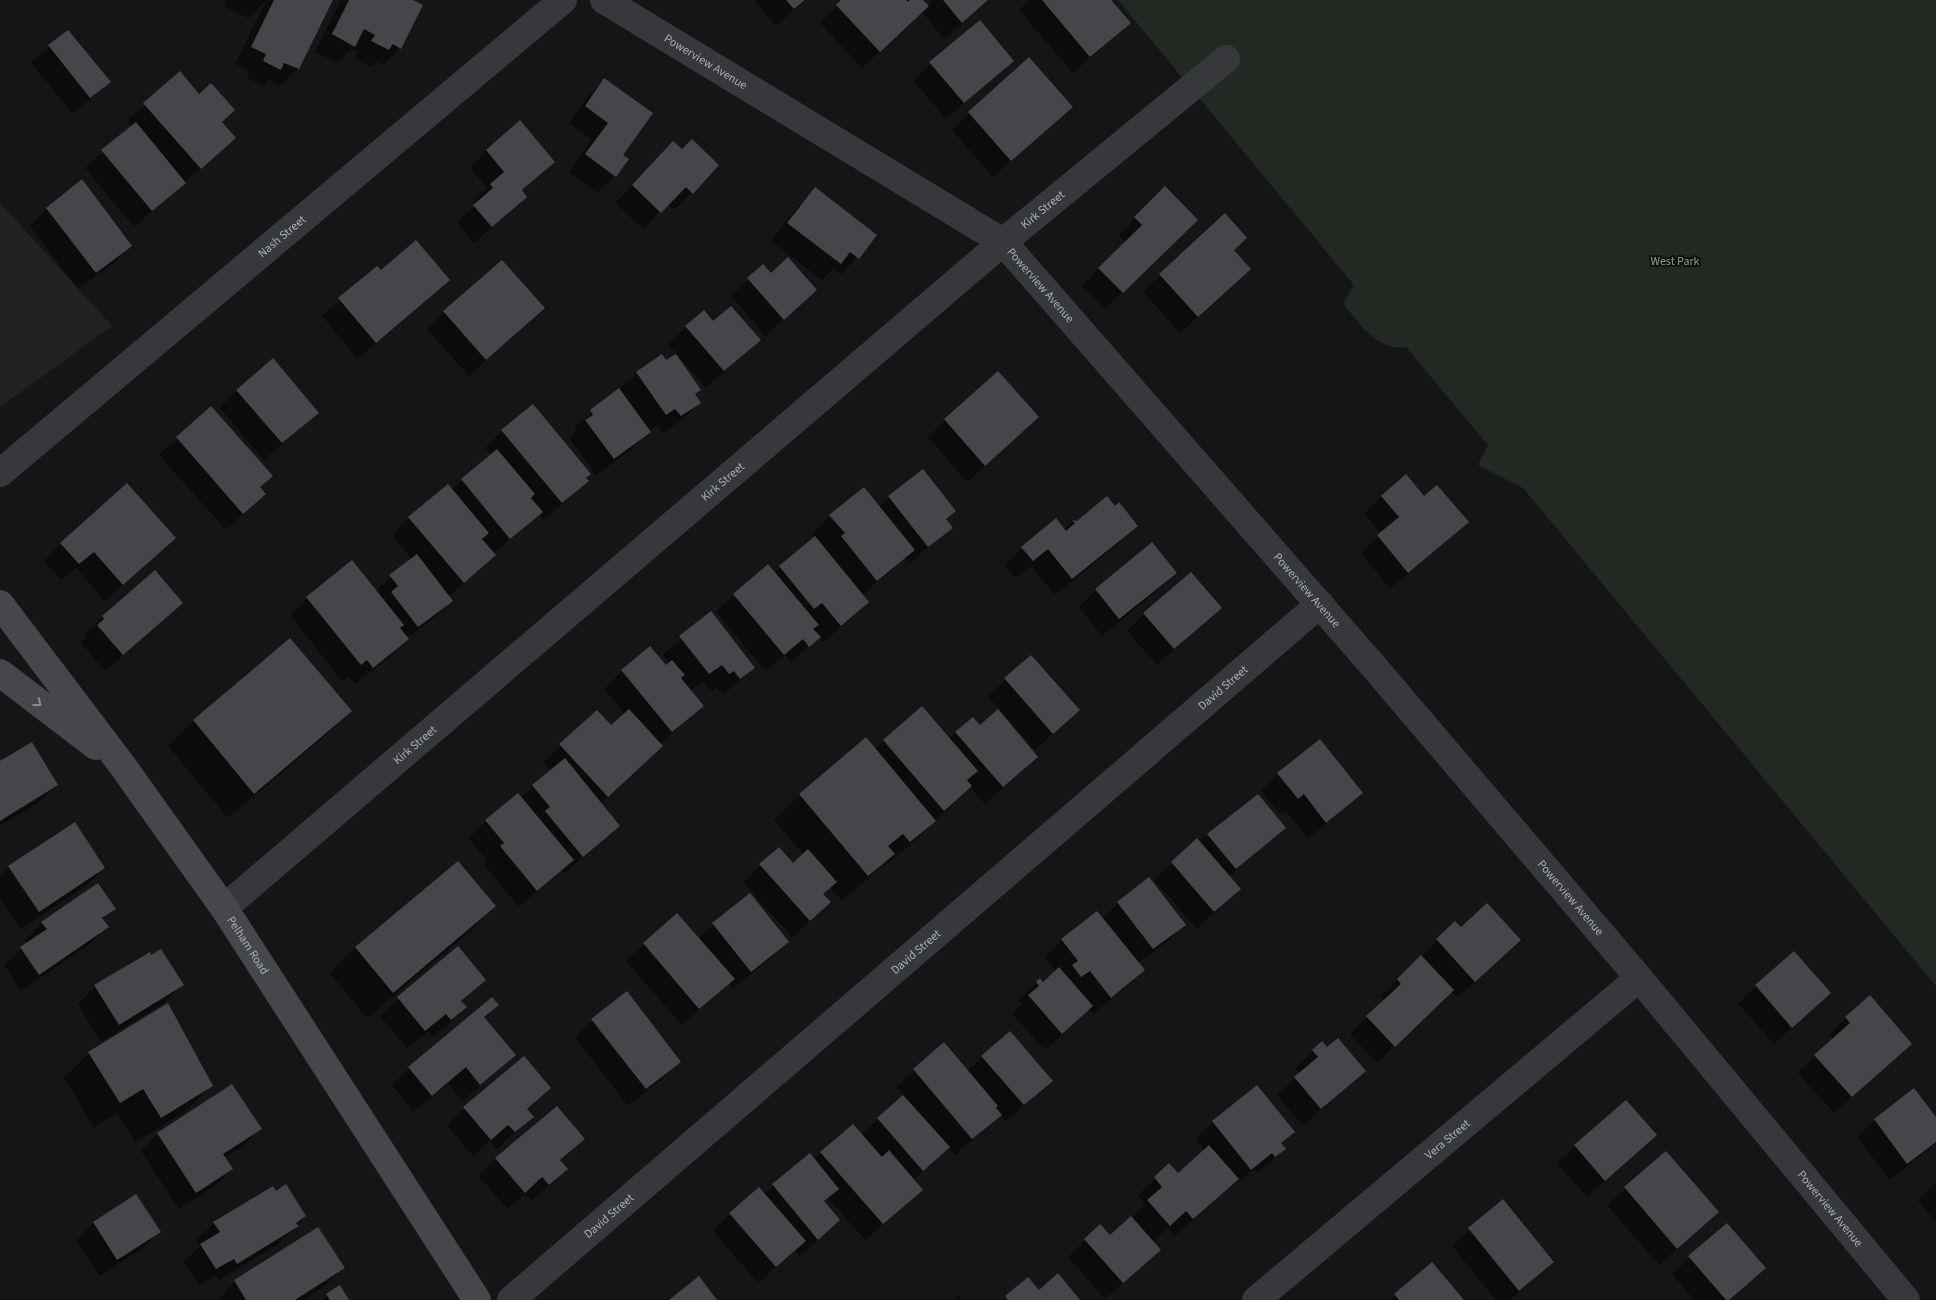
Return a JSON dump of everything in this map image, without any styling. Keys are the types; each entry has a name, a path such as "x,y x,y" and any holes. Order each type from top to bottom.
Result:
{"main road":[{"name":"Pelham Road","path":"0,604 122,766 224,908 477,1300"},
{"path":"0,673 122,766"}],"street":[{"name":"Nash Street","path":"0,474 563,0"},
{"name":"Powerview Avenue","path":"604,0 1003,242 1320,604 1639,978 1906,1300"},
{"name":"Kirk Street","path":"224,908 1003,242 1226,59"},
{"name":"David Street","path":"511,1300 1320,604"},
{"name":"Vera Street","path":"1256,1300 1639,978"}],"shaded area":[{"path":"0,203 112,326 0,407"}],"green space":[{"name":"West Park","path":"1118,0 1936,0 1936,986 1523,488 1478,465 1488,445 1406,347 1387,345 1378,340 1363,327 1343,304 1354,285"}],"building":[{"path":"274,0 333,0 299,69 284,63 281,70 263,61 266,54 251,47"},
{"path":"349,0 413,0 423,5 401,49 393,44 389,50 371,41 375,35 364,29 355,47 332,34"},
{"path":"786,0 805,0 794,9"},
{"path":"841,0 906,0 908,2 910,0 923,0 929,6 880,52 836,5"},
{"path":"943,0 988,0 962,23"},
{"path":"1042,0 1111,0 1131,23 1090,57"},
{"path":"980,20 1014,61 964,103 929,62"},
{"path":"68,30 111,82 90,98 48,45"},
{"path":"1029,57 1073,107 1011,161 968,112"},
{"path":"180,71 199,94 211,83 235,110 222,122 236,138 201,169 143,103"},
{"path":"604,78 653,113 623,155 629,159 616,177 585,154 608,123 585,106"},
{"path":"520,120 555,162 522,190 527,197 492,227 473,205 493,188 490,184 504,172 486,150"},
{"path":"136,122 186,183 152,211 101,150"},
{"path":"692,139 719,165 693,194 686,187 661,213 632,185 673,141 682,149"},
{"path":"82,179 132,246 96,273 46,208"},
{"path":"1165,186 1198,220 1123,293 1098,268 1142,225 1134,217"},
{"path":"815,187 877,235 859,259 850,252 841,264 787,223"},
{"path":"1225,213 1247,238 1234,250 1251,269 1198,317 1159,274"},
{"path":"416,240 450,280 376,343 338,298 377,266 381,270"},
{"path":"788,257 817,290 784,320 747,278 763,264 771,273"},
{"path":"502,260 545,308 486,360 443,311"},
{"path":"731,306 761,340 724,371 685,326 704,310 713,321"},
{"path":"662,354 666,360 676,354 701,390 695,394 701,403 681,416 675,409 666,415 636,372"},
{"path":"273,358 319,413 282,443 236,390"},
{"path":"998,371 1039,417 985,466 944,419"},
{"path":"619,388 651,432 614,459 585,420 593,415 590,410"},
{"path":"533,404 591,474 586,478 589,481 562,503 501,430"},
{"path":"211,406 273,476 260,487 266,494 243,514 176,437"},
{"path":"497,449 535,494 531,498 543,512 510,539 461,479"},
{"path":"923,469 956,511 946,519 953,528 928,547 888,496"},
{"path":"1406,474 1424,496 1437,485 1469,522 1408,573 1377,535 1399,517 1381,496"},
{"path":"127,483 176,538 123,585 94,552 79,564 60,543"},
{"path":"448,484 489,533 482,539 496,555 464,583 408,517"},
{"path":"864,487 915,550 877,581 841,536 845,533 829,515"},
{"path":"1107,496 1115,506 1119,502 1138,526 1072,579 1048,549 1033,561 1021,547 1056,518 1066,531 1075,523 1072,520 1077,521"},
{"path":"815,536 869,602 841,626 822,603 814,609 779,566"},
{"path":"1152,542 1177,573 1119,619 1095,589"},
{"path":"417,554 453,601 418,627 391,592 398,586 389,575"},
{"path":"352,560 404,625 400,628 409,639 373,668 367,660 361,665 306,597"},
{"path":"768,564 819,625 813,629 821,637 809,647 803,639 784,655 733,594"},
{"path":"155,570 183,603 123,655 97,625 104,619 102,616"},
{"path":"1191,572 1222,608 1174,649 1143,613"},
{"path":"711,611 755,668 740,679 734,671 729,674 722,665 709,674 679,636"},
{"path":"290,638 352,711 254,794 193,720"},
{"path":"650,646 666,665 672,660 685,675 681,678 704,706 672,732 621,670"},
{"path":"1031,655 1080,710 1053,734 1004,678"},
{"path":"922,706 978,771 967,780 972,786 944,811 883,740"},
{"path":"629,709 663,746 608,797 559,744 597,710 611,725"},
{"path":"998,709 1038,757 1003,787 955,732 973,717 980,725"},
{"path":"866,737 936,821 910,842 903,834 888,846 895,854 868,876 799,794"},
{"path":"1320,739 1363,793 1326,823 1304,794 1298,799 1277,773"},
{"path":"32,742 58,785 0,821 0,761"},
{"path":"565,758 620,826 583,857 545,811 550,807 532,785"},
{"path":"518,793 574,860 537,891 500,846 504,843 485,820"},
{"path":"1258,794 1286,828 1236,869 1207,834"},
{"path":"75,822 105,868 39,912 8,866"},
{"path":"1197,838 1241,889 1214,912 1171,862"},
{"path":"779,847 793,863 808,849 837,882 823,894 831,902 810,921 759,864"},
{"path":"458,861 496,906 393,993 355,947"},
{"path":"1149,877 1186,925 1153,949 1117,902"},
{"path":"98,883 116,909 102,918 109,927 39,975 20,947 47,929 41,922"},
{"path":"750,893 789,942 751,972 712,923"},
{"path":"1487,903 1521,940 1475,982 1436,939 1455,921 1461,927"},
{"path":"1097,911 1145,970 1111,998 1090,971 1081,977 1072,965 1078,961 1061,939"},
{"path":"677,913 735,979 699,1009 643,943"},
{"path":"458,946 486,980 461,1001 467,1007 451,1020 446,1014 425,1031 397,997"},
{"path":"161,949 184,985 119,1025 94,985 150,952 151,955"},
{"path":"1794,951 1831,993 1792,1028 1755,985"},
{"path":"1421,955 1454,990 1395,1047 1366,1016 1401,984 1397,979"},
{"path":"1059,967 1093,1006 1062,1034 1028,995 1039,986 1036,982 1040,978 1043,982"},
{"path":"627,991 681,1062 646,1089 591,1019"},
{"path":"1870,995 1912,1044 1852,1097 1814,1055 1850,1023 1845,1017"},
{"path":"492,997 499,1005 484,1017 516,1055 480,1085 466,1067 432,1096 408,1067"},
{"path":"168,1003 213,1086 161,1118 143,1089 120,1103 88,1052"},
{"path":"1010,1031 1053,1081 1024,1105 981,1056"},
{"path":"1338,1038 1366,1071 1321,1109 1294,1077 1318,1057 1312,1050 1322,1041 1327,1047"},
{"path":"944,1042 998,1106 996,1108 1002,1115 972,1139 913,1069"},
{"path":"524,1056 551,1088 527,1109 534,1117 515,1132 508,1125 491,1140 463,1107"},
{"path":"232,1084 262,1129 223,1154 233,1169 196,1193 157,1133"},
{"path":"1257,1085 1295,1132 1281,1143 1286,1149 1275,1157 1272,1153 1251,1170 1212,1121"},
{"path":"1914,1088 1936,1117 1936,1142 1907,1164 1874,1119"},
{"path":"903,1095 950,1147 923,1171 877,1118"},
{"path":"1626,1100 1657,1135 1605,1181 1574,1145"},
{"path":"557,1106 585,1139 560,1160 568,1169 549,1185 542,1177 525,1193 495,1158"},
{"path":"853,1124 882,1157 889,1150 923,1190 883,1224 820,1152"},
{"path":"1209,1145 1239,1179 1193,1219 1186,1211 1170,1226 1147,1200 1162,1187 1154,1177 1169,1163 1178,1173"},
{"path":"1666,1151 1719,1212 1677,1249 1624,1187"},
{"path":"810,1153 839,1189 824,1201 840,1220 818,1240 772,1184"},
{"path":"286,1184 306,1216 296,1223 299,1226 237,1264 234,1259 216,1269 200,1244 220,1232 213,1222 273,1186 276,1191"},
{"path":"759,1187 806,1241 776,1267 729,1213"},
{"path":"136,1194 161,1232 117,1260 93,1222"},
{"path":"1503,1199 1554,1262 1519,1291 1468,1228"},
{"path":"1131,1216 1161,1250 1123,1283 1084,1239 1100,1224 1110,1235"},
{"path":"1727,1223 1766,1268 1729,1300 1726,1300 1688,1256"},
{"path":"318,1227 345,1268 295,1300 246,1300 234,1280"},
{"path":"1432,1262 1464,1300 1399,1300 1394,1294"},
{"path":"1058,1273 1080,1300 1008,1300 1005,1296 1028,1277 1039,1290"},
{"path":"699,1276 717,1300 669,1300"},
{"path":"340,1285 349,1300 330,1300 326,1294"}]}
